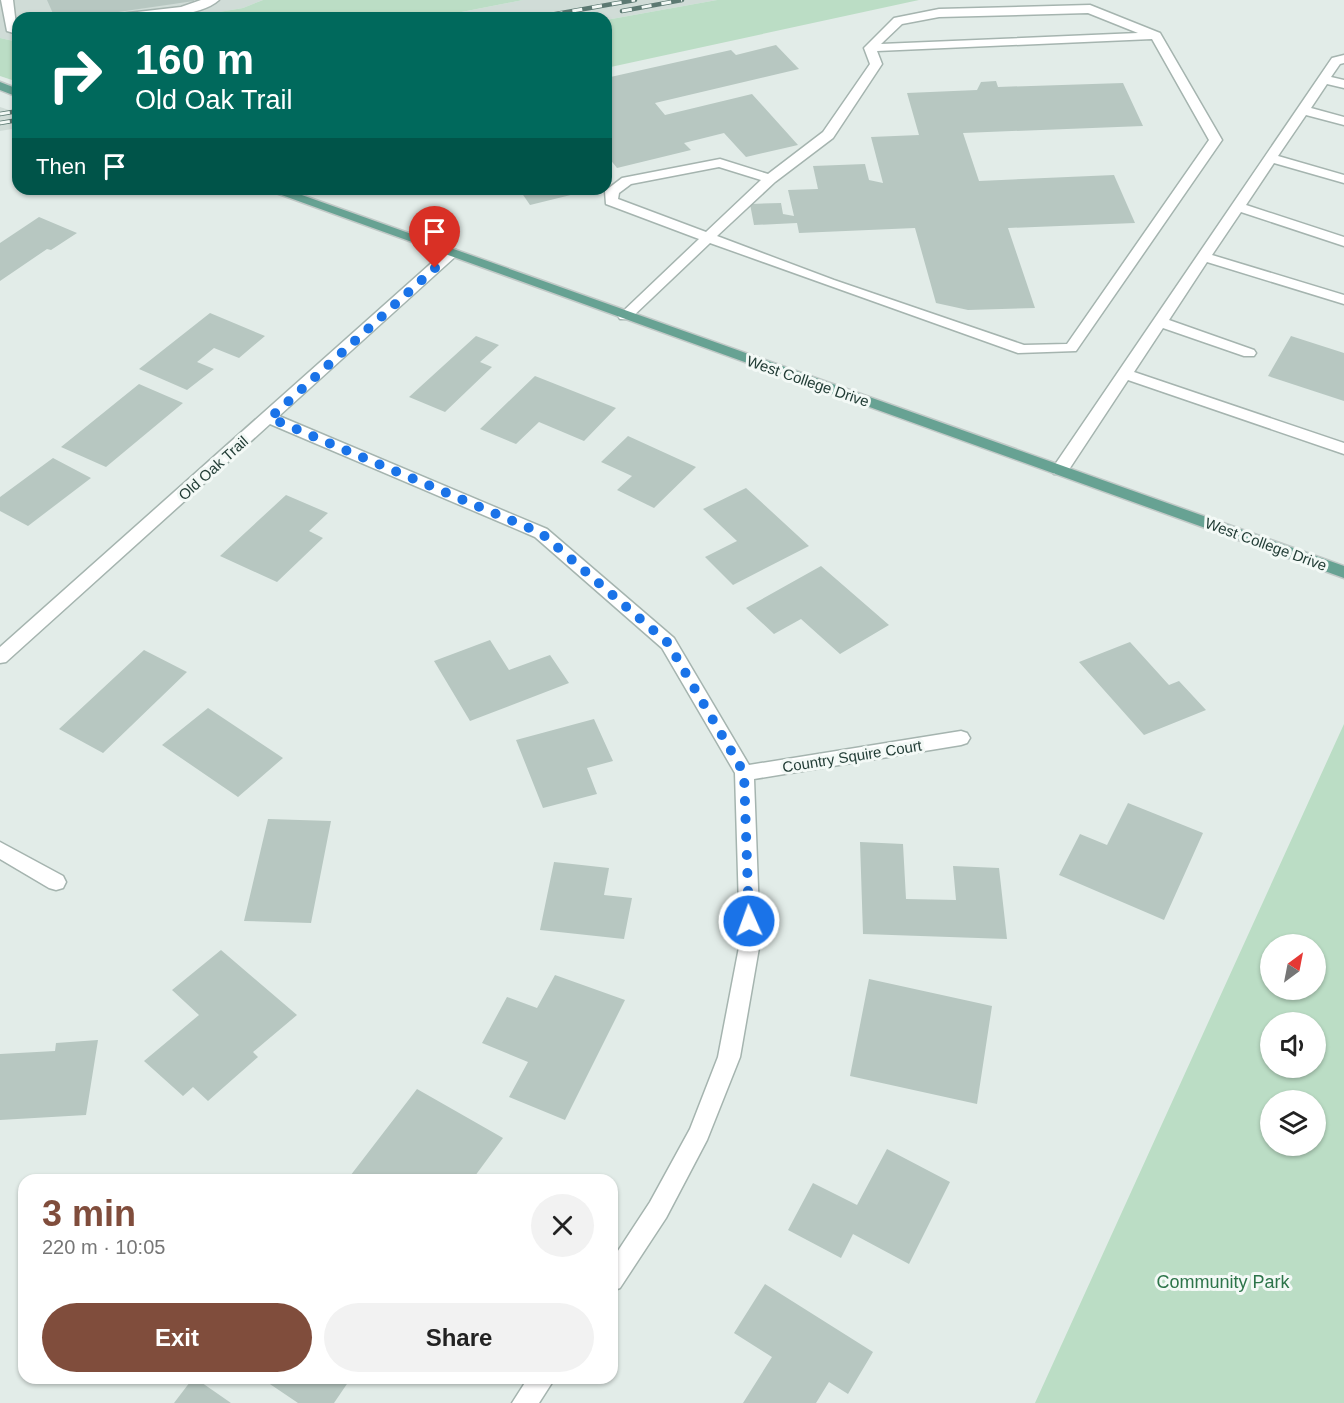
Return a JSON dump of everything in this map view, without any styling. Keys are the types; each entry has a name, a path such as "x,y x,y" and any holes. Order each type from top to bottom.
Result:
{"main road":[{"name":"West College Drive","path":"289,195 1344,572"}],"street":[{"path":"7,0 12,17"},
{"path":"167,12 183,10 213,0"},
{"path":"612,195 611,201 829,283 1023,350 1071,348 1216,140 1156,36 1089,9 939,13 898,21 870,48"},
{"path":"870,48 1156,36"},
{"path":"625,316 770,179 828,135 876,63 870,48"},
{"path":"1060,470 1336,61 1344,59"},
{"path":"1324,79 1344,84"},
{"path":"1303,110 1344,122"},
{"path":"1271,158 1344,179"},
{"path":"612,190 627,181 720,163 770,179"},
{"path":"1238,207 1344,242"},
{"name":"Old Oak Trail","path":"0,657 270,418 451,253"},
{"path":"1204,257 1344,300"},
{"path":"1160,322 1249,352"},
{"path":"1125,374 1344,448"},
{"path":"270,418 541,533 668,643 744,773 750,942 729,1057 699,1133 658,1210 618,1271"},
{"name":"Country Squire Court","path":"744,773 961,738"},
{"path":"0,850 56,882"},
{"path":"524,1403 538,1384"}],"shaded area":[{"path":"0,0 263,0 243,8 219,12 12,12 12,41 0,38"},
{"path":"523,0 717,0 612,19 612,12 462,12"},
{"path":"0,107 12,111 12,129 0,131"}],"green space":[{"path":"263,0 523,0 462,12 219,12 243,8"},
{"path":"717,0 919,0 612,67 612,19"},
{"path":"0,38 12,41 12,80 0,76"},
{"name":"Community Park","path":"1344,724 1344,1403 1035,1403"}],"building":[{"path":"47,0 194,0 118,12 52,12"},
{"path":"776,45 799,69 655,103 665,115 752,94 798,145 746,157 724,133 684,143 691,150 617,168 612,162 612,77 731,50 736,55"},
{"path":"996,81 998,87 1123,83 1143,126 963,133 979,181 1114,175 1135,223 1008,228 1035,308 968,310 936,303 915,228 799,233 797,223 754,225 750,204 781,203 783,214 794,216 788,190 818,189 813,166 865,164 869,180 883,183 871,137 919,135 907,93 977,90 981,82"},
{"path":"523,195 571,195 530,205"},
{"path":"39,217 77,233 51,250 47,249 0,281 0,243"},
{"path":"210,313 265,336 239,358 214,348 197,362 214,369 187,390 139,369"},
{"path":"476,336 499,345 480,362 492,367 445,412 409,397"},
{"path":"1291,336 1344,353 1344,401 1268,376"},
{"path":"535,376 616,408 584,441 539,422 516,444 480,429"},
{"path":"139,384 183,403 106,467 61,447"},
{"path":"628,436 696,467 654,508 617,490 632,476 601,462"},
{"path":"53,458 91,478 28,526 0,511 0,497"},
{"path":"746,488 809,546 733,585 705,557 737,541 703,509"},
{"path":"286,495 328,513 309,531 323,538 277,582 220,556"},
{"path":"821,566 889,625 840,654 801,619 774,634 746,608"},
{"path":"490,640 509,670 550,655 569,683 470,721 434,661"},
{"path":"1130,642 1169,685 1179,681 1206,710 1144,735 1079,662"},
{"path":"144,650 187,672 103,753 59,729"},
{"path":"208,708 283,758 238,797 162,745"},
{"path":"594,719 613,761 587,768 597,794 543,808 516,740"},
{"path":"1128,803 1203,833 1164,920 1059,875 1080,834 1107,845"},
{"path":"268,819 331,821 311,923 244,921"},
{"path":"860,842 903,844 906,899 956,900 953,866 999,868 1007,939 863,934"},
{"path":"554,862 609,868 604,895 632,898 624,939 540,930"},
{"path":"221,950 297,1015 253,1052 258,1057 208,1101 193,1087 183,1096 144,1061 199,1015 172,990"},
{"path":"555,975 625,1000 565,1120 509,1097 528,1062 482,1043 507,997 537,1008"},
{"path":"869,979 992,1006 977,1104 850,1076"},
{"path":"98,1040 86,1115 0,1120 0,1054 55,1051 56,1043"},
{"path":"417,1089 503,1138 476,1174 352,1174"},
{"path":"887,1149 950,1182 909,1264 853,1234 841,1258 788,1230 813,1183 857,1205"},
{"path":"765,1284 873,1352 848,1394 829,1382 816,1403 743,1403 772,1357 734,1333"},
{"path":"188,1384 204,1384 231,1403 174,1403"},
{"path":"270,1384 347,1384 334,1403 298,1403"}],"railway":[{"path":"567,12 635,0"},
{"path":"622,11 682,0"},
{"path":"0,114 12,112"},
{"path":"0,123 12,121"}],"route":[{"path":"435,268 270,418 541,533 668,643 744,773 749,921"}]}
